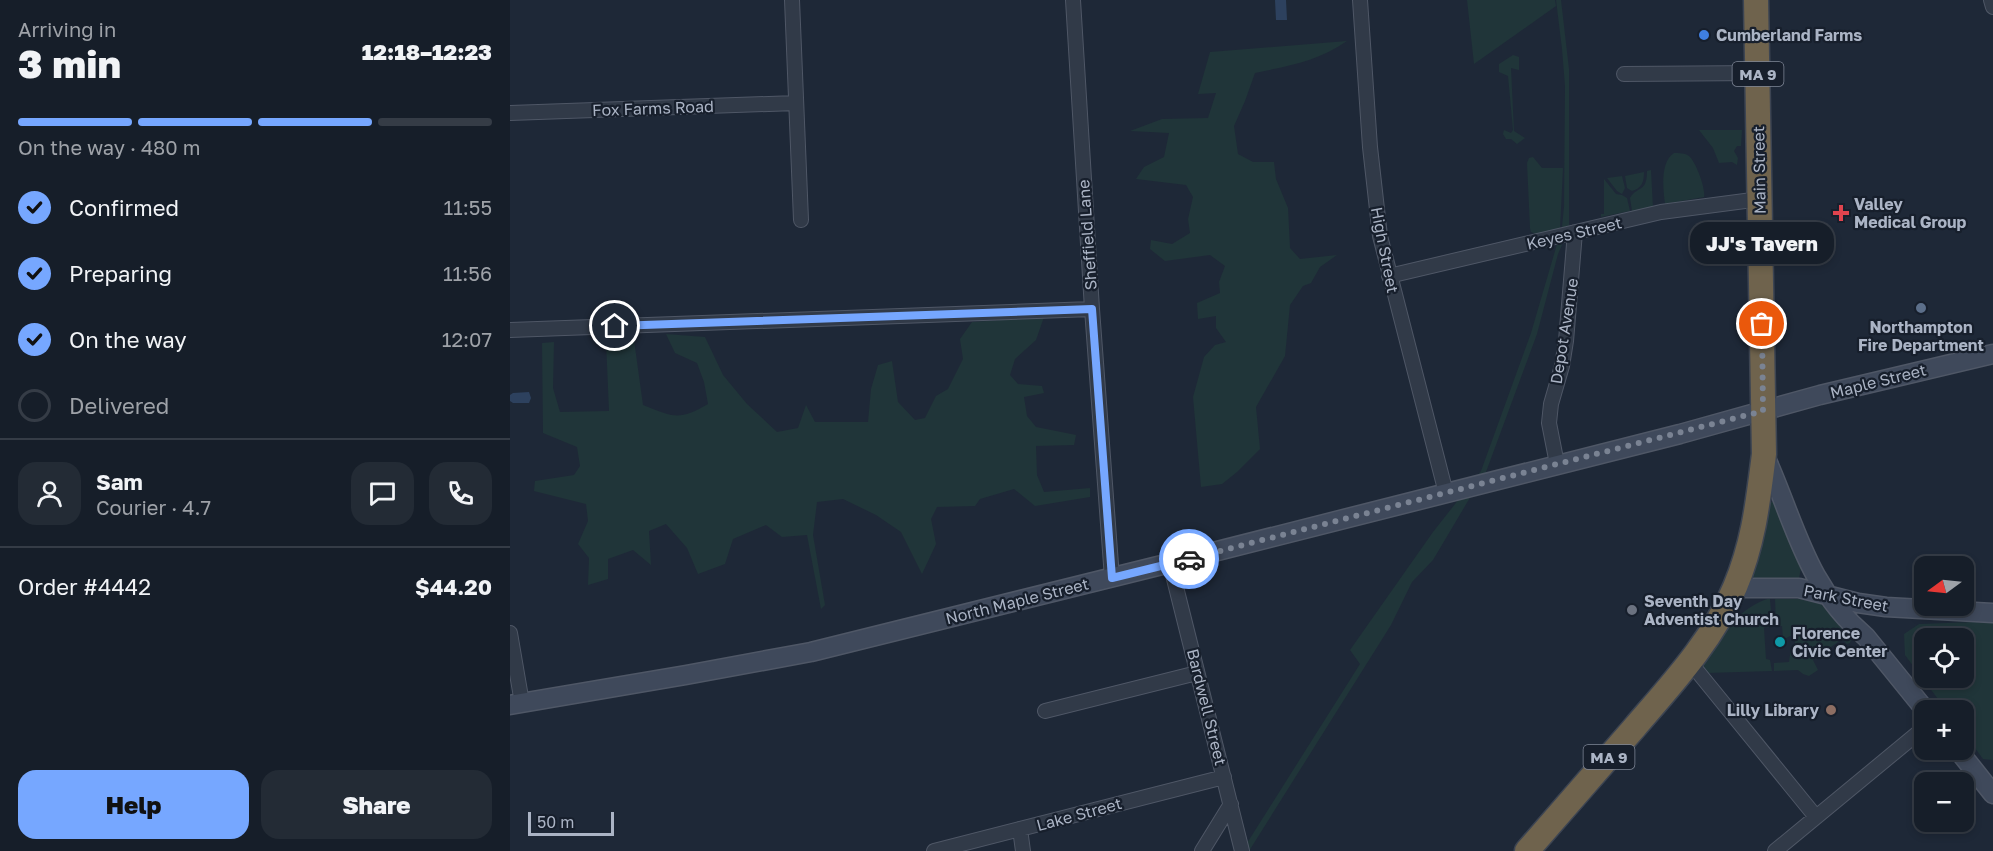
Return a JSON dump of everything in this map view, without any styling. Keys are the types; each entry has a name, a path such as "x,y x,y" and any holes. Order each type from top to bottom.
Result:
{"highway":[{"name":"Main Street","path":"1756,0 1763,411"},
{"name":"MA 9","path":"1527,851 1689,661 1715,626 1735,588 1747,556 1756,518 1764,454 1763,411"}],"main road":[{"name":"Maple Street","path":"1763,411 1820,395 1993,354"},
{"name":"North Maple Street","path":"516,704 803,653 1112,578 1763,411"},
{"path":"1764,454 1778,483 1784,506 1808,563 1828,596 1855,628 1866,637 1917,700"},
{"name":"Park Street","path":"1735,588 1799,588 1862,604 1993,613"},
{"path":"1862,604 1862,625 1866,637"},
{"path":"1966,760 1993,794"}],"street":[{"path":"792,0 801,220"},
{"name":"Sheffield Lane","path":"1073,0 1092,309 1112,578"},
{"name":"High Street","path":"1360,0 1380,236 1446,493"},
{"path":"1991,0 1993,7"},
{"path":"1624,74 1758,73"},
{"name":"Fox Farms Road","path":"510,113 796,104"},
{"name":"Keyes Street","path":"1389,276 1677,209 1760,199"},
{"name":"Depot Avenue","path":"1557,464 1549,423 1551,404 1562,366 1566,341 1575,232"},
{"path":"510,330 1092,309"},
{"name":"Bardwell Street","path":"1170,563 1242,851"},
{"path":"510,633 516,704"},
{"path":"1689,661 1816,817"},
{"path":"1045,711 1197,673"},
{"path":"1774,851 1914,736"},
{"name":"Lake Street","path":"934,851 1224,777"},
{"path":"1202,851 1231,804"},
{"path":"1020,829 1023,851"}],"green space":[{"path":"1467,0 1555,0 1556,6 1474,64"},
{"path":"1556,0 1561,0 1569,69 1569,229 1558,254 1537,334 1486,472 1433,560 1412,582 1391,625 1249,851 1242,851 1360,664 1350,650 1433,532 1481,471 1531,333 1562,227 1565,86"},
{"path":"1347,41 1314,58 1255,73 1234,126 1238,154 1253,162 1274,162 1276,179 1288,208 1290,248 1300,259 1337,255 1320,267 1311,283 1303,286 1290,305 1285,356 1256,407 1260,449 1222,484 1201,487 1193,397 1204,357 1215,345 1226,342 1216,328 1216,316 1198,319 1197,303 1220,293 1219,282 1225,266 1210,255 1165,261 1150,249 1151,240 1172,244 1190,233 1188,219 1193,197 1186,185 1136,179 1144,167 1164,157 1169,133 1130,131 1162,119 1208,118 1216,93 1198,94 1210,52"},
{"path":"1513,55 1519,57 1519,70 1511,68 1514,131 1525,138 1517,144 1511,139 1506,139 1503,134 1504,130 1511,133 1513,130 1508,76 1499,72 1499,64"},
{"path":"1699,130 1742,130 1741,146 1737,146 1734,151 1738,158 1737,165 1732,162 1719,163 1713,148"},
{"path":"1674,153 1686,154 1692,159 1702,182 1704,197 1665,204 1664,169"},
{"path":"1533,157 1542,168 1563,168 1560,230 1538,235 1531,232 1530,228 1527,163 1529,158"},
{"path":"1651,170 1653,208 1632,211 1630,198 1644,186 1647,171"},
{"path":"1644,172 1640,186 1632,191 1627,188 1625,176"},
{"path":"1622,176 1625,188 1622,194 1607,178"},
{"path":"1604,179 1616,194 1627,198 1630,211 1601,217 1601,214 1604,214"},
{"path":"1044,317 1036,340 1015,359 1010,375 1018,384 1042,386 1044,393 1024,397 1027,416 1036,427 1076,435 1074,445 1036,446 1037,475 1044,492 1090,488 1090,497 1035,506 1014,489 980,499 975,506 937,507 931,519 936,544 922,574 901,532 876,515 843,499 817,502 813,535 825,605 821,609 807,535 782,537 766,525 733,539 725,564 698,574 687,548 666,524 649,531 651,565 633,550 608,559 608,579 588,585 589,558 578,544 588,521 586,504 534,491 535,481 574,475 580,466 577,447 543,433 542,343 554,342 553,388 560,412 609,411 606,341 634,340 643,405 669,414 683,415 708,404 704,382 697,363 675,353 666,334 705,337 723,375 747,404 777,432 798,428 806,405 815,422 868,422 871,389 878,365 892,361 898,402 915,420 925,418 936,396 948,389 963,359 960,339 972,322"},
{"path":"1769,502 1775,504 1801,569 1799,578 1795,581 1755,580 1751,575"},
{"path":"1770,599 1772,623 1770,627 1764,628 1766,659 1770,660 1772,671 1707,673 1701,664 1729,626 1746,610"},
{"path":"1775,599 1799,599 1821,604 1851,640 1850,643 1847,644 1842,639 1813,660 1818,670 1809,676 1798,670 1774,671 1774,663 1789,662 1791,648 1795,645 1795,639 1790,636 1783,640 1782,626 1777,626 1776,623"},
{"path":"1993,623 1993,760 1983,759 1974,747 1974,700 1939,700 1930,688 1974,688 1974,628 1914,628 1914,667 1905,655 1904,634 1919,624"}],"water":[{"path":"1275,0 1286,0 1287,20 1276,20"},
{"path":"529,392 531,398 529,403 510,401 510,395 513,393"}],"way so far":[{"path":"1189,559 1763,411 1762,324"}],"place":[{"name":"Cumberland Farms","path":"1704,35"},
{"name":"Valley Medical Group","path":"1841,213"},
{"name":"Northampton Fire Department","path":"1921,308"},
{"name":"JJ's Tavern","path":"1762,324"},
{"name":"Seventh Day Adventist Church","path":"1632,610"},
{"name":"Florence Civic Center","path":"1780,642"},
{"name":"Lilly Library","path":"1831,710"}],"route":[{"path":"615,326 1092,309 1112,578 1189,559"}]}
